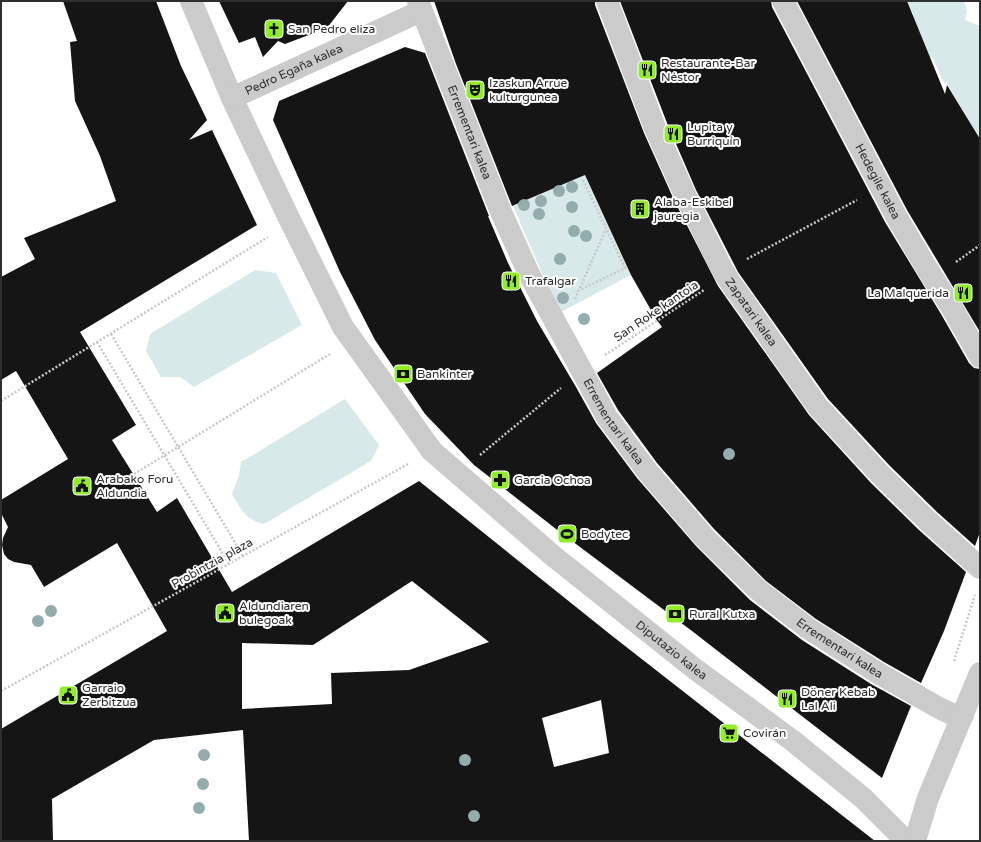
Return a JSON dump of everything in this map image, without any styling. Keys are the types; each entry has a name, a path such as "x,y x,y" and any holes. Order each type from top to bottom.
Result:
{"street":[{"name":"Diputazio kalea","path":"191,1 232,98 343,327 444,462 552,555 695,669 799,746 863,798 907,839"},
{"name":"Zapatari kalea","path":"607,1 658,135 685,196 726,275 818,407 886,480 928,521 980,568"},
{"name":"Hedegile kalea","path":"783,1 882,186 896,216 980,357"},
{"name":"Pedro Egaña kalea","path":"232,98 419,6"},
{"name":"Errementari kalea","path":"419,6 501,212 529,274 607,417 647,470 705,538 758,590 809,629 878,673 939,708 952,714 963,715"},
{"path":"907,839 928,798 980,673"}],"path":[{"path":"578,291 625,268 583,180"},
{"name":"San Roke kantoia","path":"444,462 462,465 471,462 582,370 744,262 882,186"},
{"path":"1,401 292,223"},
{"path":"562,335 571,307 606,228"},
{"path":"111,334 243,556"},
{"path":"134,474 352,340"},
{"path":"97,342 229,564"},
{"name":"Probintzia plaza","path":"1,692 243,556 444,462"},
{"path":"952,665 975,592"}],"shaded area":[{"path":"907,1 964,1 967,11 965,20 980,26 980,147 966,131 973,127 946,82 944,83 932,57 924,60 912,18 914,16"},
{"path":"585,175 631,275 559,313 513,206"},
{"path":"255,270 276,273 302,325 194,387 180,377 161,377 146,351 150,334"},
{"path":"345,399 379,445 371,461 264,524 248,517 232,494 239,475 241,462"}],"building":[{"path":"63,1 156,1 181,66 207,120 189,140 212,130 257,225 80,332 136,425 112,440 157,512 177,498 232,592 419,481 611,635 875,841 249,841 243,730 154,740 52,799 53,841 1,841 1,729 167,631 117,543 44,587 31,565 14,562 8,559 4,554 2,545 3,538 8,527 1,513 1,500 68,459 16,371 1,380 1,277 35,259 24,238 116,201 100,156 75,101 70,42 77,41","holes":["412,581 489,642 409,670 331,673 332,704 242,709 242,643 313,645","601,700 609,753 554,767 542,718"]},
{"name":"San Pedro eliza","path":"219,1 348,1 327,28 285,44 278,41 263,57 255,37 239,43"},
{"path":"434,1 595,1 595,5 644,133 674,200 718,286 809,415 871,483 919,530 966,572 944,631 921,683 884,662 816,619 766,581 714,529 657,463 618,410 597,373 662,327 631,275 585,175 512,206 456,64"},
{"path":"620,1 771,1 772,7 885,222 969,363 974,368 980,369 980,532 975,546 937,512 889,465 828,399 738,272 696,190 667,123"},
{"path":"797,1 907,1 945,94 947,85 980,139 980,332 907,210"},
{"path":"405,47 425,53 488,216 508,263 537,321 596,423 637,478 696,546 750,600 802,640 871,684 911,706 882,778 474,465 425,414 375,340 340,272 273,120 279,101"}],"place":[{"name":"San Pedro eliza","path":"274,29"},
{"name":"Restaurante-Bar Néstor","path":"647,70"},
{"name":"Izaskun Arrue kulturgunea","path":"475,90"},
{"name":"Lupita y Burriquín","path":"673,134"},
{"name":"Alaba-Eskibel jauregia","path":"640,209"},
{"name":"Trafalgar","path":"511,281"},
{"name":"La Malquerida","path":"963,293"},
{"name":"Bankinter","path":"403,374"},
{"name":"Garcia Ochoa","path":"500,480"},
{"name":"Arabako Foru Aldundia","path":"82,486"},
{"name":"Bodytec","path":"567,534"},
{"name":"Aldundiaren bulegoak","path":"225,613"},
{"name":"Rural Kutxa","path":"675,614"},
{"name":"Garraio Zerbitzua","path":"68,695"},
{"name":"Döner Kebab Lal Ali","path":"787,699"},
{"name":"Covirán","path":"729,733"}]}
